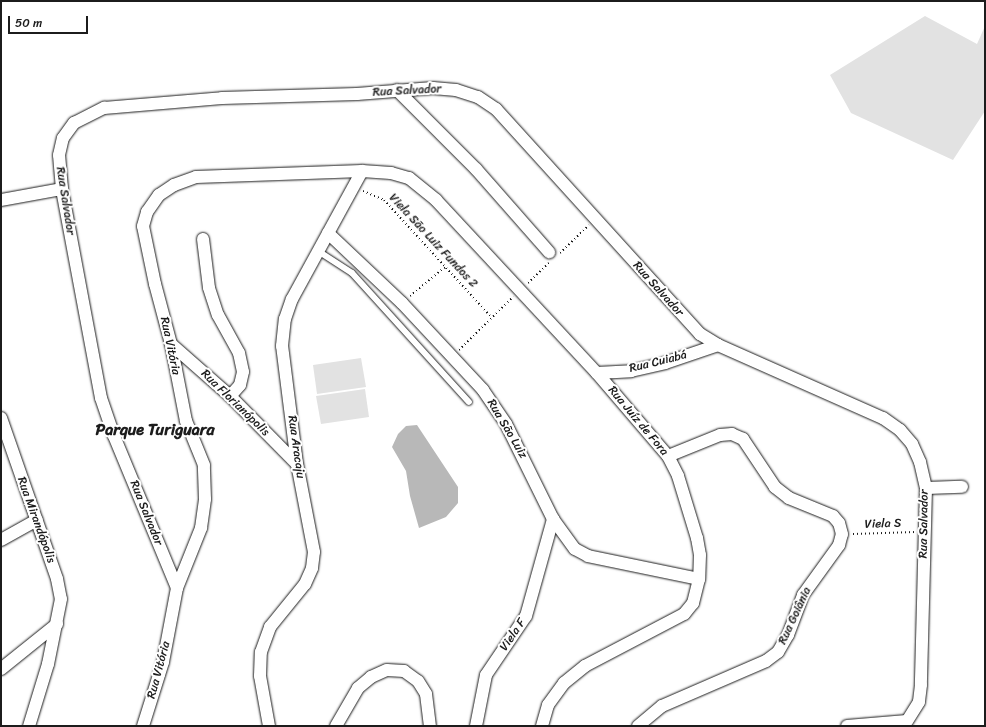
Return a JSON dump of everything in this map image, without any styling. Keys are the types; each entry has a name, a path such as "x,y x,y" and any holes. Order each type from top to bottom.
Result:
{"street":[{"name":"Rua Salvador","path":"177,588 114,436 101,398 62,189 59,155 64,138 74,123 104,108 222,98 357,94 433,88 456,90 478,98 496,109 686,321 718,345 883,418 900,430 912,444 920,462 926,488 921,685 919,702 909,723"},
{"path":"397,90 476,169 549,252"},
{"name":"Rua Vitória","path":"143,726 163,662 177,588 201,528 205,499 204,465 186,421 171,344 154,284 143,226 147,212 159,195 174,185 196,177 362,171 391,173"},
{"name":"Rua Aracaju","path":"269,726 260,676 261,652 270,627 305,584 312,568 314,552 298,464 282,346 285,319 292,299 362,171"},
{"name":"Rua Juíz de Fora","path":"391,173 409,178 436,200 597,374 668,456 678,476 697,538 700,555 699,579 693,603 684,614 584,666 564,683 548,705 542,726"},
{"path":"1,200 62,189"},
{"name":"Rua São Luiz","path":"328,233 402,303 487,396 524,456 553,519 575,549 588,556 699,579"},
{"path":"204,239 209,288 218,315 239,354 243,372 240,385 230,396"},
{"name":"Rua Florianópolis","path":"171,344 230,396 298,464"},
{"name":"Rua Cuiabá","path":"597,374 631,371 665,363 718,345"},
{"name":"Rua Mirandópolis","path":"2,425 37,520 61,599 57,624 29,726"},
{"path":"668,456 720,435 732,434 743,439 776,487 789,498 834,516 839,523 842,534"},
{"path":"926,488 962,487"},
{"name":"Viela F","path":"476,726 486,675 526,616 553,519"},
{"path":"1,540 37,520"},
{"name":"Rua Goiânia","path":"638,726 662,706 766,661 778,652 788,635 803,595 839,545 842,534"},
{"path":"1,669 57,624"},
{"path":"336,726 358,688 371,677 387,670 404,671 418,681 426,694 430,726"},
{"path":"847,726 909,723"}],"lane":[{"path":"318,252 352,272 469,402"}],"path":[{"name":"Viela São Luiz Fundos 2","path":"353,187 384,200 492,318"},
{"path":"402,303 446,266"},
{"name":"Viela S","path":"842,534 924,532"}],"shaded area":[{"path":"925,16 977,44 985,26 985,111 953,160 851,113 830,75"},
{"path":"361,358 366,387 317,394 313,365"},
{"path":"365,389 369,417 321,424 316,396"},
{"path":"417,425 458,487 458,503 446,517 419,528 410,496 406,471 392,447 398,434 406,426"}],"district":[{"name":"Parque Turiguara","path":"155,430"}]}
